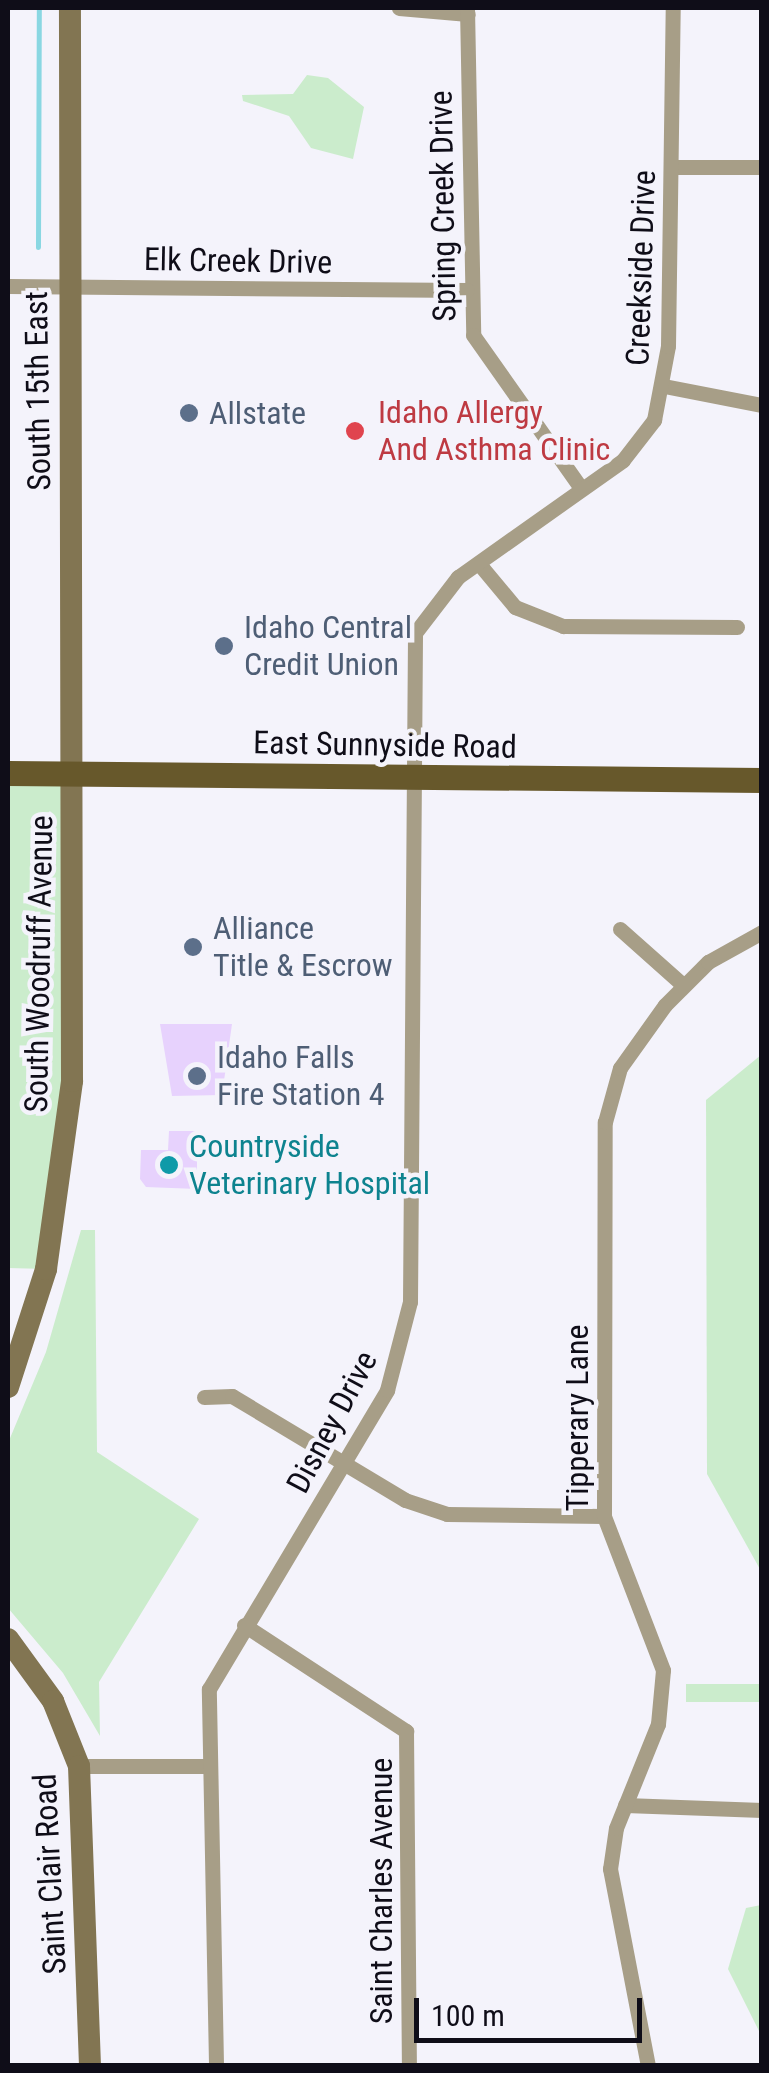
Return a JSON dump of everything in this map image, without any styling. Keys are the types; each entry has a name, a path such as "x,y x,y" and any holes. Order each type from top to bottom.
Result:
{"main road":[{"name":"South 15th East","path":"70,8 72,774"},
{"name":"East Sunnyside Road","path":"8,773 762,780"},
{"name":"South Woodruff Avenue","path":"8,1387 46,1269 69,1135 72,774"},
{"name":"Saint Clair Road","path":"8,1639 53,1700 80,1766 90,2066"}],"street":[{"path":"399,8 468,11"},
{"name":"Creekside Drive","path":"412,778 415,633 458,578 623,460 654,420 664,386 673,8"},
{"name":"Spring Creek Drive","path":"468,11 467,290 473,336 490,369 581,488"},
{"path":"672,167 762,166"},
{"name":"Elk Creek Drive","path":"8,286 467,290"},
{"path":"664,386 762,404"},
{"path":"480,565 515,607 563,626 737,627"},
{"name":"Disney Drive","path":"216,2064 207,1766 209,1690 244,1625 347,1462 387,1390 410,1302 412,778"},
{"path":"620,929 683,985"},
{"name":"Tipperary Lane","path":"648,2066 610,1869 626,1806 658,1724 663,1670 604,1516 605,1122 620,1068 683,985 762,932"},
{"path":"204,1397 232,1396 405,1500 447,1514 604,1516"},
{"name":"Saint Charles Avenue","path":"244,1625 406,1731 408,2066"},
{"path":"80,1766 207,1766"},
{"path":"626,1806 762,1810"}],"green space":[{"path":"307,75 328,78 364,107 353,159 311,148 289,116 243,101 242,95 293,94"},
{"path":"8,773 72,774 70,1121 46,1269 8,1268"},
{"path":"761,1055 761,1571 707,1474 706,1100"},
{"path":"81,1230 95,1230 97,1452 199,1519 99,1682 100,1736 63,1673 8,1608 8,1443 46,1352"},
{"path":"686,1684 761,1684 761,1702 686,1702"},
{"path":"762,1905 761,2035 728,1969 746,1908"}],"building":[{"name":"Idaho Falls Fire Station 4","path":"160,1024 232,1024 222,1095 172,1096"},
{"name":"Countryside Veterinary Hospital","path":"169,1131 197,1131 197,1189 146,1187 140,1179 141,1150 168,1150"}],"waterway":[{"path":"38,247 39,8"}],"place":[{"name":"Allstate","path":"189,413"},
{"name":"Idaho Allergy And Asthma Clinic","path":"355,431"},
{"name":"Idaho Central Credit Union","path":"224,646"},
{"name":"Alliance Title & Escrow","path":"193,947"},
{"name":"Idaho Falls Fire Station 4","path":"197,1076"},
{"name":"Countryside Veterinary Hospital","path":"169,1165"}]}
